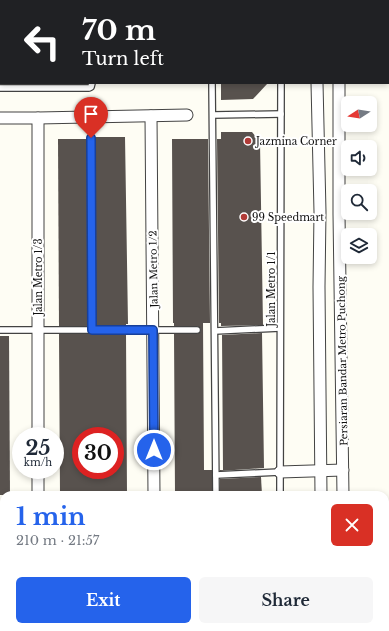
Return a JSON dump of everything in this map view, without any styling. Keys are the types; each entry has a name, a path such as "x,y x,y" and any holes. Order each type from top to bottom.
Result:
{"street":[{"path":"317,84 320,212 319,287 321,491"},
{"name":"Persiaran Bandar Metro Puchong","path":"339,84 339,214 343,491"},
{"path":"0,118 187,115"},
{"name":"Jalan Metro 1/2","path":"151,116 154,491"},
{"name":"Jalan Metro 1/3","path":"38,118 38,427"},
{"path":"280,472 343,470"},
{"path":"38,479 38,491"},
{"path":"153,631 201,631"}],"lane":[{"path":"0,88 62,86 89,88 92,84"},
{"path":"212,84 216,491"},
{"name":"Jalan Metro 1/1","path":"280,491 281,84"},
{"path":"213,115 281,114"},
{"path":"91,138 92,330"},
{"path":"215,331 280,328"},
{"path":"0,330 197,330"},
{"path":"216,475 280,472"}],"building":[{"path":"221,84 267,84 253,99 221,100"},
{"path":"221,132 252,132 260,142 263,325 221,326 221,323 219,323 217,139 221,139"},
{"path":"95,137 125,137 128,324 126,324 126,326 96,326"},
{"path":"58,139 87,139 88,326 59,326"},
{"path":"172,139 208,139 210,323 203,323 204,470 212,470 212,491 175,491 174,334 197,334 201,330 197,326 174,326"},
{"path":"262,333 264,468 220,471 223,470 222,335"},
{"path":"59,334 126,334 127,491 60,491 60,479 64,479 64,427 60,427"},
{"path":"0,336 9,336 10,491 0,491"},
{"path":"261,477 262,491 220,491 220,479"}],"place":[{"name":"Jazmina Corner","path":"248,141"},
{"name":"99 Speedmart","path":"244,217"}],"route":[{"path":"91,138 92,330 153,330 154,450"}]}
